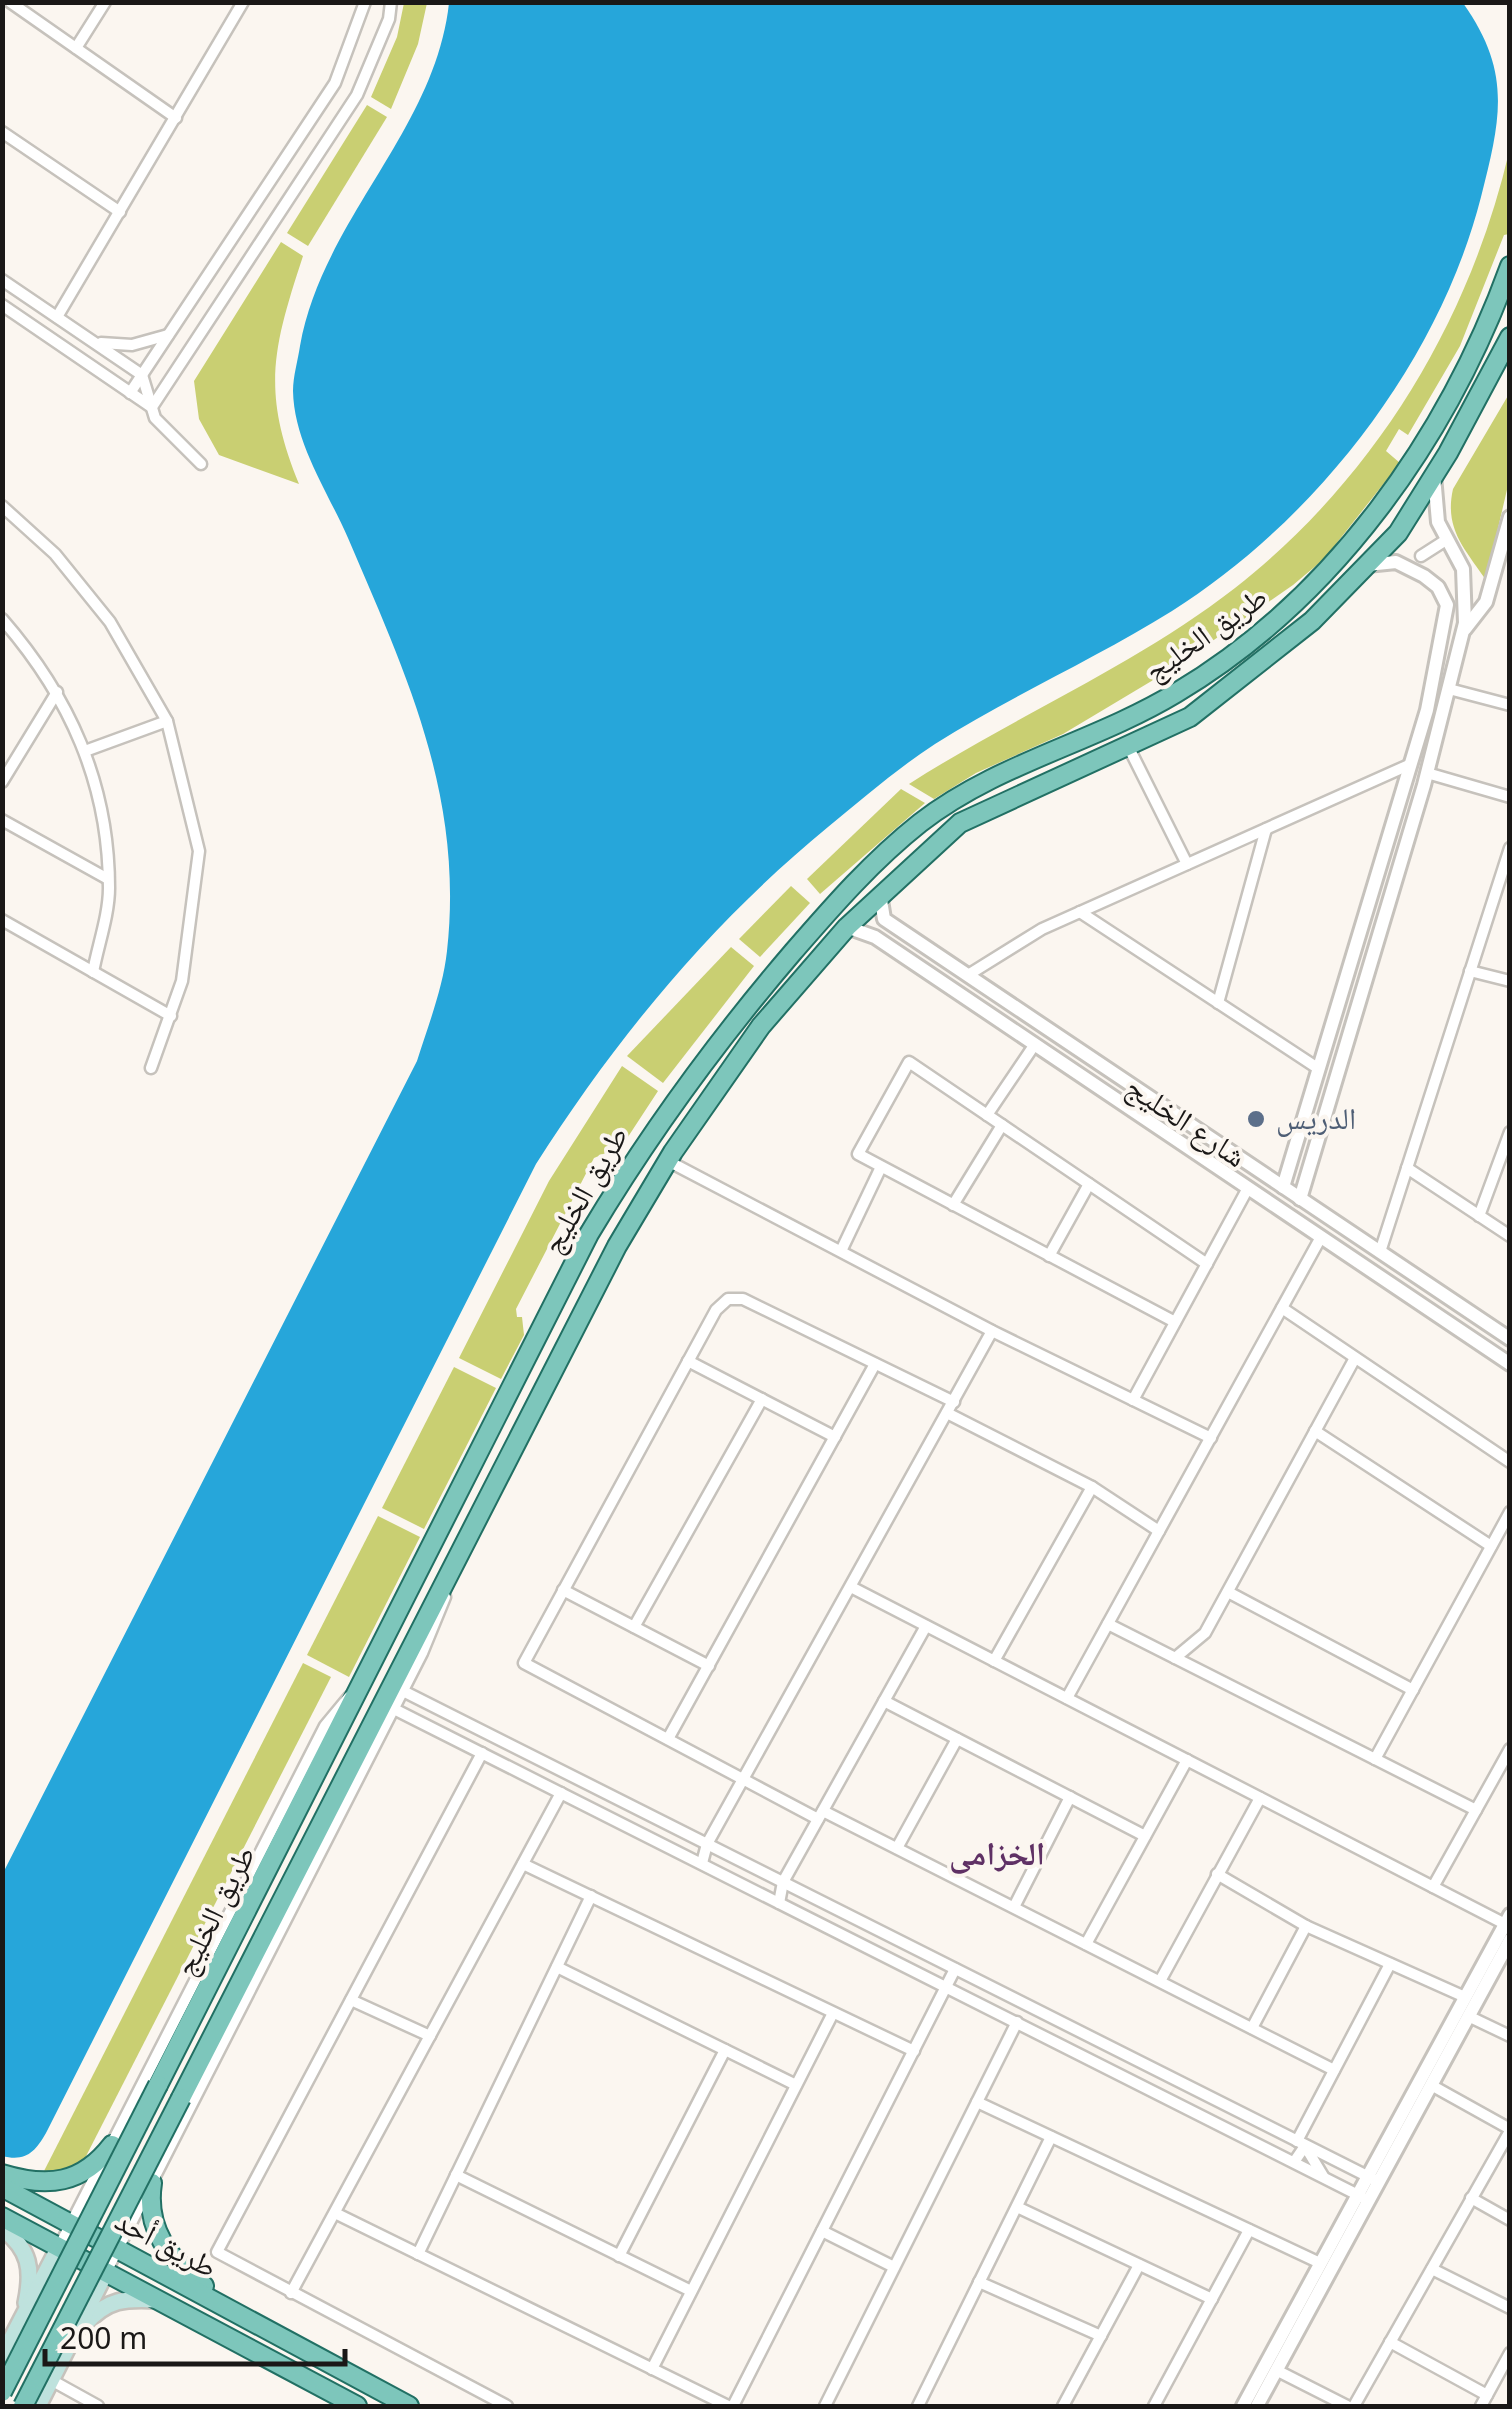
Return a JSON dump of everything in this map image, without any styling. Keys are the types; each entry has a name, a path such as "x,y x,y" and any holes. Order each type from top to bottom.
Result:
{"main road":[{"name":"طريق الخليج","path":"2,2392 589,1234 649,1133 750,1002 875,861 923,821 978,782 1175,694 1279,620 1345,552 1438,421 1510,266"},
{"name":"طريق الخليج","path":"24,2406 617,1246 668,1161 761,1026 880,894 960,823 1190,718 1312,621 1398,534 1510,337"},
{"path":"2,2174 40,2183 64,2181 96,2166 112,2145"},
{"name":"طريق أحد","path":"2,2187 409,2406"},
{"path":"148,2191 154,2226 164,2248 221,2304"},
{"name":"طريق أحد","path":"2,2217 357,2406"},
{"path":"2,2228 27,2254 32,2271 22,2319"},
{"path":"2,2357 60,2247"},
{"path":"38,2406 106,2272"},
{"path":"32,2302 50,2284 70,2284 82,2302 75,2334"},
{"path":"66,2352 102,2306 124,2298 159,2300"}],"street":[{"path":"10,2 176,118"},
{"path":"76,48 105,2"},
{"path":"58,317 243,2"},
{"path":"130,392 334,83 365,2"},
{"path":"152,407 357,95 389,18 390,2"},
{"path":"2,132 120,212"},
{"path":"2,280 142,375 155,418 201,464"},
{"path":"2,305 152,407"},
{"path":"92,341 132,345 168,335"},
{"path":"1300,1198 1427,774 1463,632 1467,598 1462,569 1438,522 1434,475"},
{"path":"2,506 55,554 110,622 167,721 200,851 182,981 151,1068"},
{"path":"1463,632 1486,602 1510,517"},
{"path":"1421,556 1446,540"},
{"path":"1283,1187 1427,710 1447,606 1438,587 1410,569 1396,562 1366,565"},
{"path":"2,619 42,666 57,692 85,750 102,814 108,879 93,972"},
{"path":"1449,689 1510,705"},
{"path":"2,782 57,692"},
{"path":"85,750 167,721"},
{"path":"1128,746 1187,864"},
{"path":"968,975 1008,947 1080,912 1411,764"},
{"path":"1427,774 1510,797"},
{"path":"2,820 108,879"},
{"path":"1218,1003 1266,828"},
{"path":"1380,1252 1470,971 1504,884 1510,848"},
{"name":"شارع الخليج","path":"880,894 884,919 1510,1339"},
{"path":"1080,912 1318,1069"},
{"path":"2,920 171,1016"},
{"path":"848,927 875,937 1510,1364"},
{"path":"1470,971 1510,981"},
{"path":"987,1115 1035,1044"},
{"path":"1175,1322 858,1154 908,1062 1207,1264"},
{"path":"954,1205 1002,1125"},
{"path":"1479,1216 1508,1139"},
{"path":"668,1161 992,1331 1210,1438"},
{"path":"841,1251 881,1166"},
{"path":"1407,1168 1510,1236"},
{"path":"1049,1256 1089,1184"},
{"path":"1133,1400 1248,1188"},
{"path":"1067,1698 1321,1237"},
{"path":"1160,1531 875,1364 743,1299 728,1299 716,1310 524,1663 1334,2070"},
{"path":"1282,1308 1510,1462"},
{"path":"702,1864 707,1844 992,1331"},
{"path":"1174,1658 1205,1632 1356,1358"},
{"path":"688,1361 835,1438"},
{"path":"669,1737 875,1364"},
{"path":"634,1626 762,1400"},
{"path":"1315,1431 1492,1546"},
{"path":"994,1661 1092,1488"},
{"path":"1376,1759 1510,1512"},
{"path":"106,2272 403,1691 440,1614 454,1567"},
{"path":"852,1587 1433,1887 1507,1919 1257,2406"},
{"path":"563,1590 709,1666"},
{"path":"1228,1592 1413,1690"},
{"path":"1108,1624 1476,1810"},
{"path":"779,1902 783,1882 926,1626"},
{"path":"60,2247 325,1726 338,1707 358,1690"},
{"path":"403,1691 1372,2179"},
{"path":"884,1701 1146,1836"},
{"path":"394,1709 1363,2197"},
{"path":"897,1848 957,1739"},
{"path":"1433,1887 1510,1748"},
{"path":"482,1753 218,2252 507,2406"},
{"path":"1086,1944 1187,1760"},
{"path":"291,2293 561,1793"},
{"path":"1014,1908 1070,1797"},
{"path":"1160,1981 1260,1798"},
{"path":"523,1864 914,2051"},
{"path":"1217,1874 1306,1926 1465,1996"},
{"path":"418,2254 591,1896"},
{"path":"1252,2028 1306,1926"},
{"path":"1372,2179 1431,2085 1510,1940"},
{"path":"1297,2141 1390,1964"},
{"path":"557,1967 796,2085"},
{"path":"334,2213 731,2406 955,1969"},
{"path":"351,2000 430,2036"},
{"path":"652,2369 833,2012"},
{"path":"1468,2016 1510,2036"},
{"path":"825,2406 1017,2022"},
{"path":"1067,2025 1084,2056"},
{"path":"619,2256 725,2050"},
{"path":"1276,2370 1351,2406 1510,2130 1431,2085"},
{"path":"977,2102 1320,2262"},
{"path":"921,2406 1051,2137"},
{"path":"1294,2162 1305,2146 1324,2177"},
{"path":"101,2167 89,2207 104,2222 122,2223 148,2191"},
{"path":"456,2175 692,2291"},
{"path":"1243,2406 1320,2262 1363,2197"},
{"path":"1472,2198 1510,2220"},
{"path":"1016,2207 1212,2299"},
{"path":"1154,2406 1249,2230"},
{"path":"822,2231 894,2267"},
{"path":"1063,2406 1139,2265"},
{"path":"1432,2269 1510,2308"},
{"path":"980,2282 1101,2336"},
{"path":"1390,2342 1487,2395"},
{"path":"1481,2406 1510,2354"},
{"path":"52,2380 98,2406"}],"green space":[{"path":"404,3 427,3 418,44 391,109 371,97 397,37"},
{"path":"367,105 387,117 308,246 287,233"},
{"path":"1509,152 1509,234 1504,235 1460,346 1408,435 1399,429 1386,451 1400,463 1324,559 1175,667 1063,734 976,773 934,799 909,784 1197,616 1285,545 1331,498 1409,393 1441,336 1469,277"},
{"path":"281,242 303,256 284,317 276,370 279,422 299,484 219,455 199,419 194,381"},
{"path":"1509,394 1509,481 1486,580 1458,538 1451,503 1453,489"},
{"path":"901,789 925,803 820,894 807,879"},
{"path":"791,886 810,903 760,957 739,939"},
{"path":"731,947 754,966 663,1083 627,1056"},
{"path":"622,1066 658,1091 622,1146 594,1158 516,1309 517,1317 522,1317 524,1335 501,1379 459,1358 549,1181"},
{"path":"454,1367 496,1388 424,1529 382,1508"},
{"path":"378,1516 420,1537 349,1677 307,1655"},
{"path":"303,1663 331,1677 81,2166 43,2173"}],"water":[{"path":"449,3 1463,3 1479,28 1496,74 1497,119 1481,197 1462,258 1435,318 1403,377 1322,484 1225,574 1172,611 964,726 867,795 744,902 668,984 599,1071 536,1164 46,2133 29,2154 17,2158 2,2156 3,1873 417,1061 442,979 450,895 439,789 426,738 391,639 299,429 293,391 312,300 331,257 423,93 439,49"}],"place":[{"name":"الدريس","path":"1256,1119"}],"district":[{"name":"الخزامى","path":"997,1854"}]}
